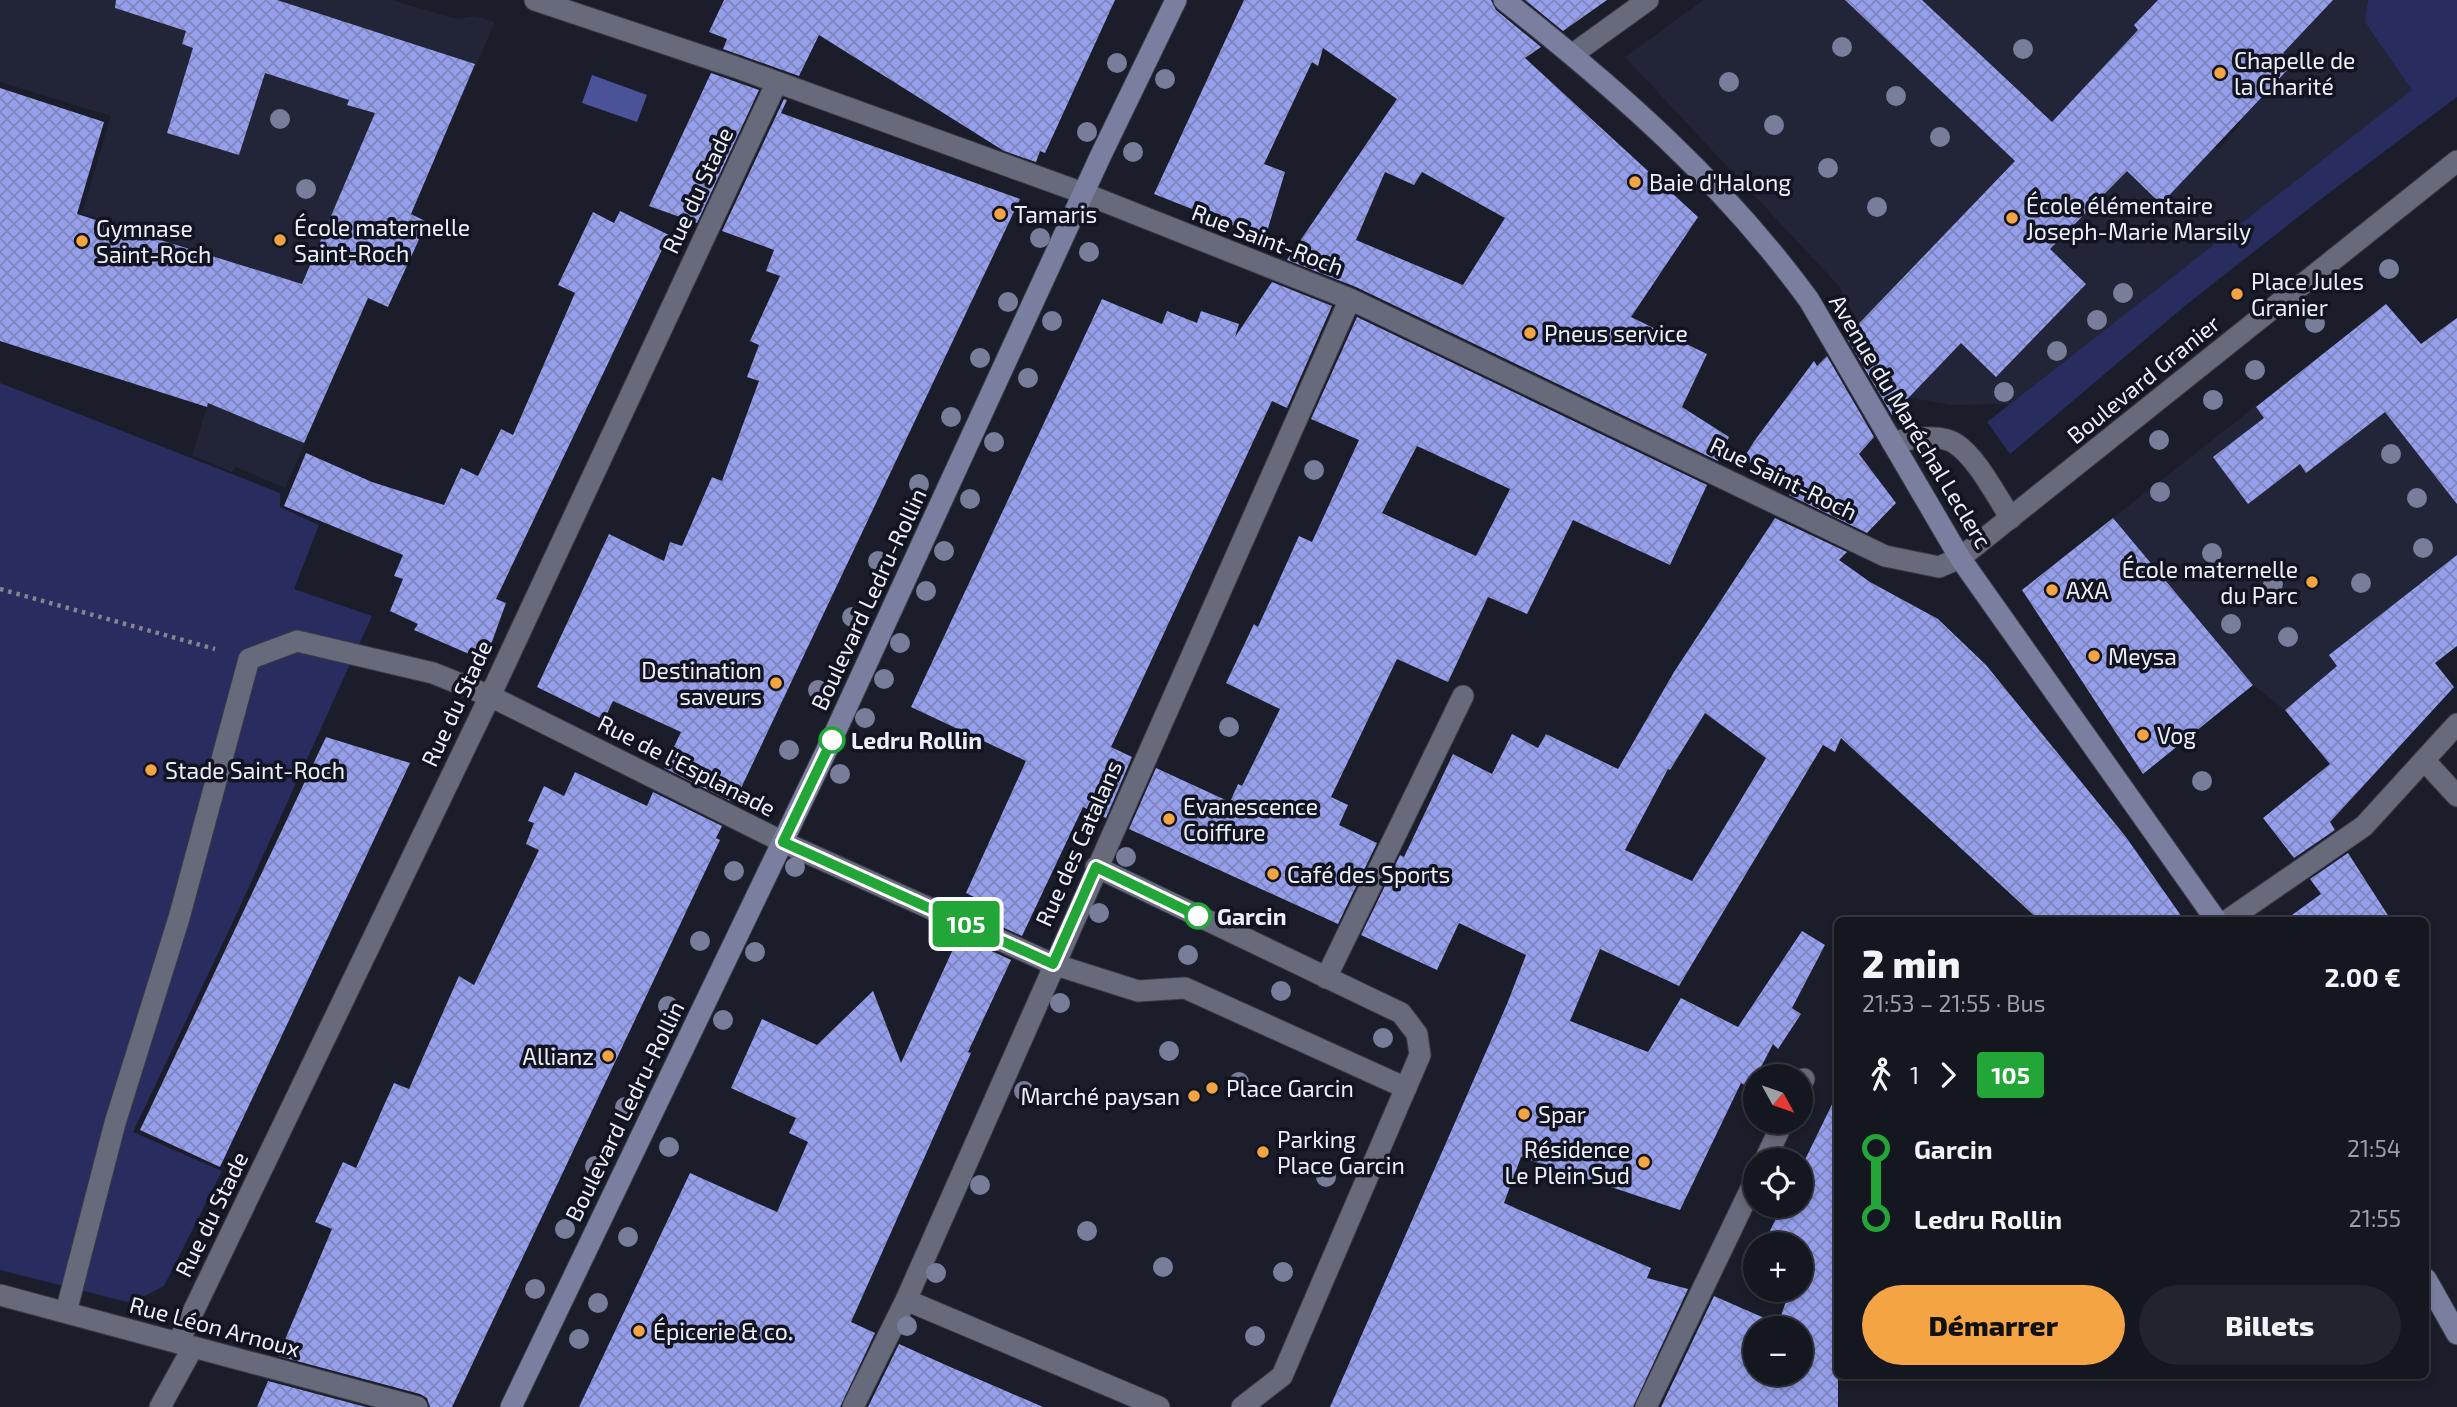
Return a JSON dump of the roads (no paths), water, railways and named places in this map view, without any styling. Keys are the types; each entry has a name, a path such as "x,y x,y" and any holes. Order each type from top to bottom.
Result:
{"main road":[{"name":"Boulevard Ledru-Rollin","path":"511,1407 783,842 1083,193 1176,0"},
{"name":"Avenue du Maréchal Leclerc","path":"1504,0 1573,54 1688,158 1757,233 1810,300 1960,558 2214,917"},
{"path":"2429,1284 2457,1334"}],"street":[{"name":"Rue Saint-Roch","path":"536,0 1083,193 1350,299 1885,556 1939,567 1960,558"},
{"path":"1573,54 1648,0"},
{"name":"Rue du Stade","path":"160,1407 185,1345 776,83"},
{"name":"Boulevard Granier","path":"1960,558 2457,162"},
{"name":"Rue des Catalans","path":"853,1407 905,1300 1350,299"},
{"path":"1892,442 1921,436 1955,442 1977,467 2011,518"},
{"name":"Rue de l'Esplanade","path":"66,1312 82,1260 115,1124 179,918 249,659 297,641 433,673 490,696 783,842 1053,964"},
{"path":"1326,978 1463,696"},
{"path":"2232,917 2364,826 2457,724"},
{"path":"2424,760 2457,796"},
{"path":"1096,867 1401,1013 1417,1034 1420,1055 1282,1376 1242,1407"},
{"path":"1053,964 1138,991 1185,988 1406,1088"},
{"path":"1646,1407 1743,1205"},
{"name":"Rue Léon Arnoux","path":"0,1295 417,1407"},
{"path":"905,1300 1159,1407"}],"water":[{"path":"592,75 647,95 637,122 582,103"}],"place":[{"name":"Chapelle de la Charité","path":"2220,73"},
{"name":"Baie d'Halong","path":"1635,182"},
{"name":"Tamaris","path":"1000,214"},
{"name":"École élémentaire Joseph-Marie Marsily","path":"2012,218"},
{"name":"École maternelle Saint-Roch","path":"280,240"},
{"name":"Gymnase Saint-Roch","path":"82,241"},
{"name":"Place Jules Granier","path":"2237,294"},
{"name":"Pneus service","path":"1530,333"},
{"name":"École maternelle du Parc","path":"2312,582"},
{"name":"AXA","path":"2052,590"},
{"name":"Meysa","path":"2094,656"},
{"name":"Destination saveurs","path":"776,683"},
{"name":"Vog","path":"2143,735"},
{"name":"Ledru Rollin","path":"832,740"},
{"name":"Stade Saint-Roch","path":"151,770"},
{"name":"Evanescence Coiffure","path":"1169,819"},
{"name":"Café des Sports","path":"1273,874"},
{"name":"Garcin","path":"1198,916"},
{"name":"Allianz","path":"608,1056"},
{"name":"Place Garcin","path":"1212,1088"},
{"name":"Marché paysan","path":"1194,1096"},
{"name":"Spar","path":"1524,1114"},
{"name":"Parking Place Garcin","path":"1263,1152"},
{"name":"Résidence Le Plein Sud","path":"1644,1162"},
{"name":"Épicerie & co.","path":"639,1331"}]}
